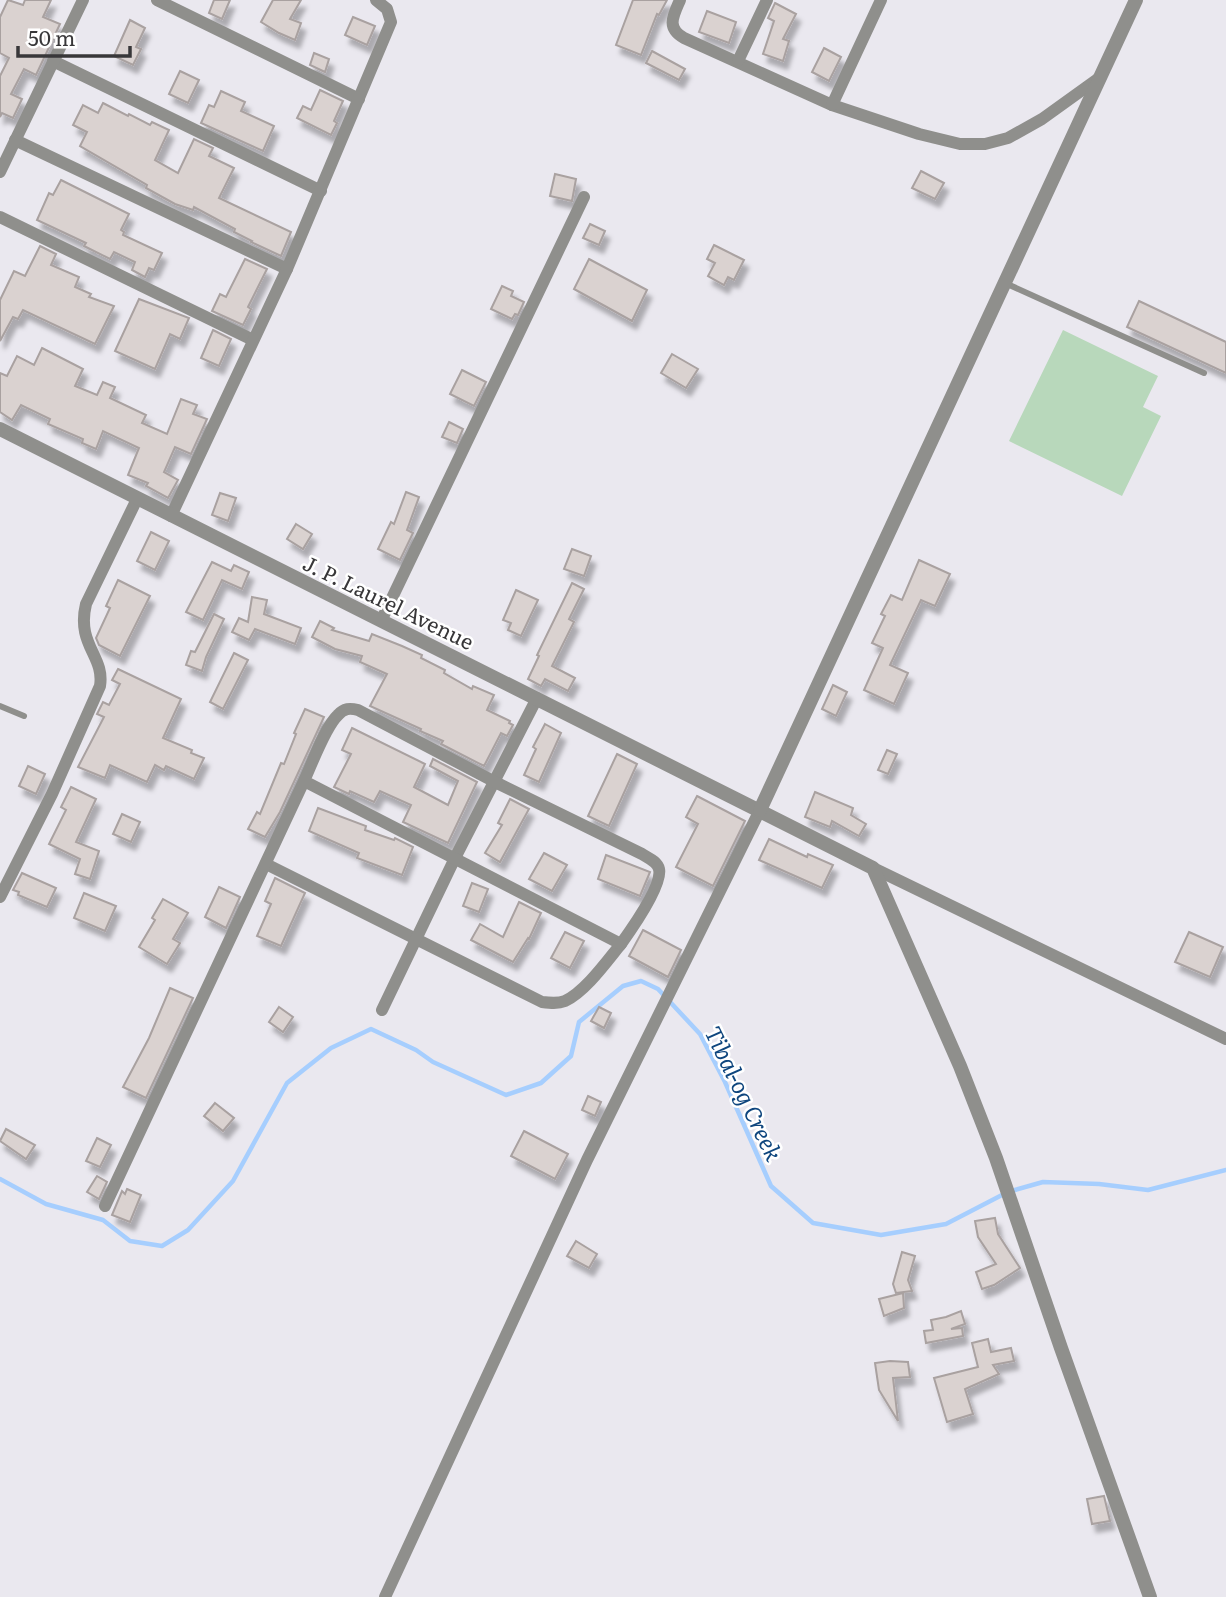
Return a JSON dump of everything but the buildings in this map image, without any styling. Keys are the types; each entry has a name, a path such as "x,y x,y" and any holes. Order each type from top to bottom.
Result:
{"street":[{"path":"0,172 83,0"},
{"path":"157,0 359,99"},
{"path":"171,516 287,269 391,22 387,9 376,0"},
{"path":"680,0 672,24 678,34 832,105 919,135 960,144 985,144 1008,138 1042,119 1100,78"},
{"path":"738,61 767,0"},
{"path":"832,105 881,0"},
{"path":"386,1597 587,1160 760,810 1136,0"},
{"path":"53,61 321,191"},
{"path":"15,139 287,269"},
{"path":"381,621 584,197"},
{"path":"0,217 253,340"},
{"name":"J. P. Laurel Avenue","path":"0,429 873,868"},
{"path":"0,897 52,794 100,687 102,677 87,645 82,618 86,604 137,499"},
{"path":"382,1010 455,858 537,698"},
{"path":"105,1206 265,864 304,781 337,715 349,708 358,710 655,862 659,870 658,881 633,928 621,944 595,976 566,1001 556,1003 542,1002 525,995 265,864"},
{"path":"304,781 621,944"},
{"path":"873,868 1226,1039"},
{"path":"873,868 960,1066 996,1158 1150,1597"}],"lane":[{"path":"1005,283 1203,373"},
{"path":"0,706 24,716"}],"green space":[{"path":"1063,330 1158,376 1143,407 1161,416 1122,496 1009,441"}],"waterway":[{"name":"Tibal-og Creek","path":"0,1179 46,1204 103,1220 130,1241 162,1246 188,1230 233,1181 287,1083 331,1048 371,1029 416,1050 433,1062 506,1095 541,1083 571,1056 579,1022 623,986 641,981 658,989 700,1034 725,1082 771,1186 813,1223 881,1235 946,1224 1002,1195"},
{"name":"Tibal-og Creek","path":"1015,1190 1043,1182 1099,1184 1148,1190 1226,1170"}]}
